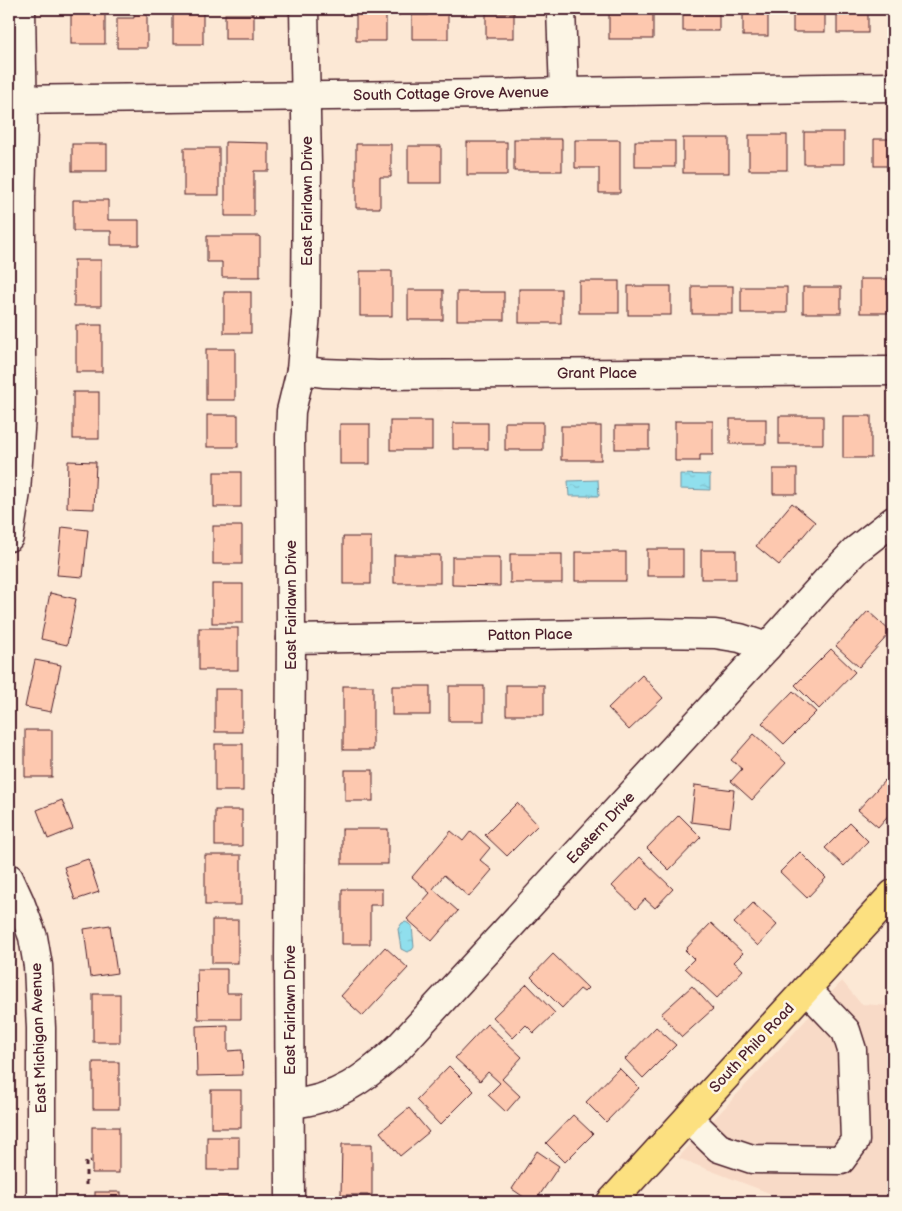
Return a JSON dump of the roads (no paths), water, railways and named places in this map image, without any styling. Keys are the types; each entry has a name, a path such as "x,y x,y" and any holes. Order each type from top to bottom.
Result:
{"main road":[{"name":"South Philo Road","path":"612,1202 893,894"}],"street":[{"path":"9,537 16,492 21,414 21,196 16,100 21,9"},
{"name":"East Fairlawn Drive","path":"290,1202 290,437 291,411 301,370 306,313 307,166 304,9"},
{"path":"562,9 564,92"},
{"name":"South Cottage Grove Avenue","path":"16,100 893,87"},
{"name":"Grant Place","path":"301,370 324,373 378,375 893,371"},
{"name":"Eastern Drive","path":"290,1104 324,1098 347,1089 400,1047 828,579 856,550 893,521"},
{"name":"Patton Place","path":"291,639 665,633 715,634 740,638 767,647"},
{"name":"East Michigan Avenue","path":"9,878 33,938 38,966 41,1028 41,1202"},
{"path":"688,1118 719,1148 752,1159 841,1160 855,1141 852,1050 846,1030 806,989"}],"water":[{"path":"680,474 710,475 710,490 680,489"},
{"path":"598,480 599,496 569,496 568,481"},
{"path":"406,922 412,926 414,947 407,952 401,949 398,929 402,923"}]}
